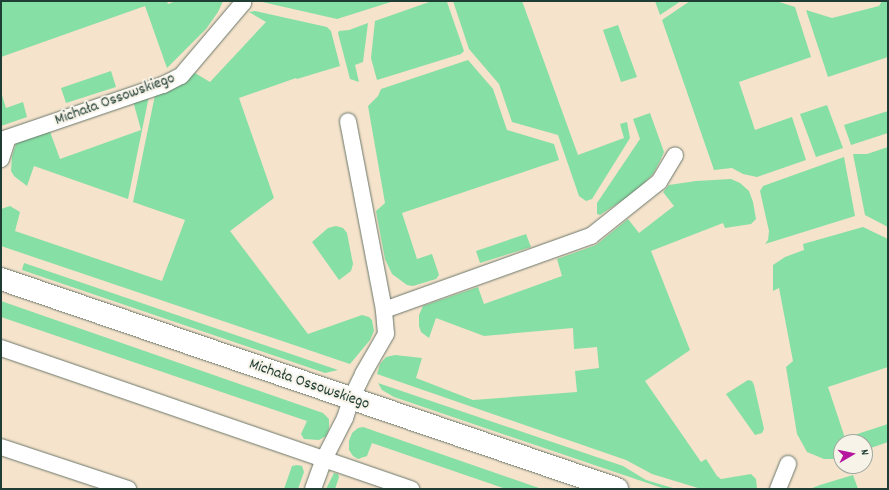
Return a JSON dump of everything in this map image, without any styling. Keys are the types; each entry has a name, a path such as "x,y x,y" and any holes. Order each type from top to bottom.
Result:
{"street":[{"name":"Michała Ossowskiego","path":"1,279 617,489"}],"lane":[{"name":"Michała Ossowskiego","path":"4,139 163,85 181,76 243,3 242,1"},
{"path":"313,489 324,459 345,418 351,399 363,374 386,334 384,310 348,121"},
{"path":"1,159 4,139"},
{"path":"384,310 591,236 659,182 674,155"},
{"path":"1,348 411,489"},
{"path":"1,446 128,489"},
{"path":"778,489 788,464"}],"green space":[{"path":"1,1 167,1 168,4 176,1 223,1 218,12 206,29 167,68 145,6 1,57"},
{"path":"258,1 394,1 337,19"},
{"path":"432,1 447,2 464,51 461,54 377,80 371,58 375,21"},
{"path":"453,1 522,1 578,155 624,138 620,124 627,122 630,138 592,199 586,201 579,196 558,135 512,122 499,84 469,49"},
{"path":"655,1 681,1 660,15"},
{"path":"690,1 776,1 795,7 811,57 739,82 755,130 792,117 806,160 757,177 743,174 732,168 714,170 662,20"},
{"path":"882,1 888,1 888,57 828,77 806,10 832,18 879,6"},
{"path":"255,11 327,27 331,31 340,66 297,79 296,78 239,98 274,198 230,231 308,334 362,315 369,317 372,320 374,331 370,340 350,364 1,246 1,209 10,206 20,212 15,231 162,281 185,220 133,202 155,95 183,83 195,73 210,82 266,22 249,12"},
{"path":"368,23 363,62 355,65 359,82 350,79 338,33 339,31 349,30"},
{"path":"618,25 637,77 621,82 603,30"},
{"path":"468,60 493,89 507,130 554,144 559,160 402,213 417,259 432,254 439,275 436,279 413,286 407,285 392,274 385,259 376,211 385,203 368,106 378,96 381,89"},
{"path":"111,71 116,87 66,103 61,88"},
{"path":"1,92 6,108 23,102 27,117 1,126"},
{"path":"149,96 128,199 34,166 27,186 14,176 11,171 12,156 16,144 20,139 49,129 60,159 141,130 133,101"},
{"path":"827,105 843,148 816,157 800,114"},
{"path":"888,111 888,133 851,145 844,125"},
{"path":"650,113 664,152 660,161 653,174 635,192 600,215 597,214 597,203 640,139 633,119"},
{"path":"888,147 888,227 865,215 853,154 867,154"},
{"path":"844,157 855,216 765,244 768,240 769,231 760,191 763,186"},
{"path":"731,179 740,183 749,191 753,202 756,219 751,224 725,228 723,223 651,251 690,350 645,381 701,462 706,459 717,476 721,479 751,474 756,479 757,489 698,488 652,474 626,460 377,374 380,364 386,357 395,355 422,358 416,378 473,400 577,392 575,371 599,368 597,347 574,349 573,328 484,336 436,318 429,338 421,332 419,326 419,315 423,306 478,287 484,304 562,276 557,259 596,245 628,219 639,233 674,206 663,192 669,185 696,181"},
{"path":"336,226 343,228 347,233 353,264 351,271 339,280 312,242 328,228"},
{"path":"863,227 888,239 888,367 828,387 844,434 833,434 833,459 824,459 807,452 797,434 786,367 793,361 779,288 773,291 773,265 785,257 804,250 803,244"},
{"path":"526,234 531,247 480,263 476,251"},
{"path":"24,263 338,370 325,373 22,270"},
{"path":"1,301 323,413 329,419 329,429 326,436 319,440 304,439 301,434 307,421 1,317"},
{"path":"748,380 752,381 754,385 764,429 762,433 755,435 726,394"},
{"path":"378,383 623,466 646,480 676,489 665,489 394,397 382,390"},
{"path":"888,424 888,442 873,447 873,434 857,434"},
{"path":"363,427 542,489 506,489 372,443 367,456 358,459 353,456 349,450 349,441 352,433 358,428"},
{"path":"292,466 302,466 304,472 298,489 284,489"},
{"path":"334,473 338,474 339,477 335,489 326,489"},
{"path":"853,475 858,489 810,489 820,485"}]}
